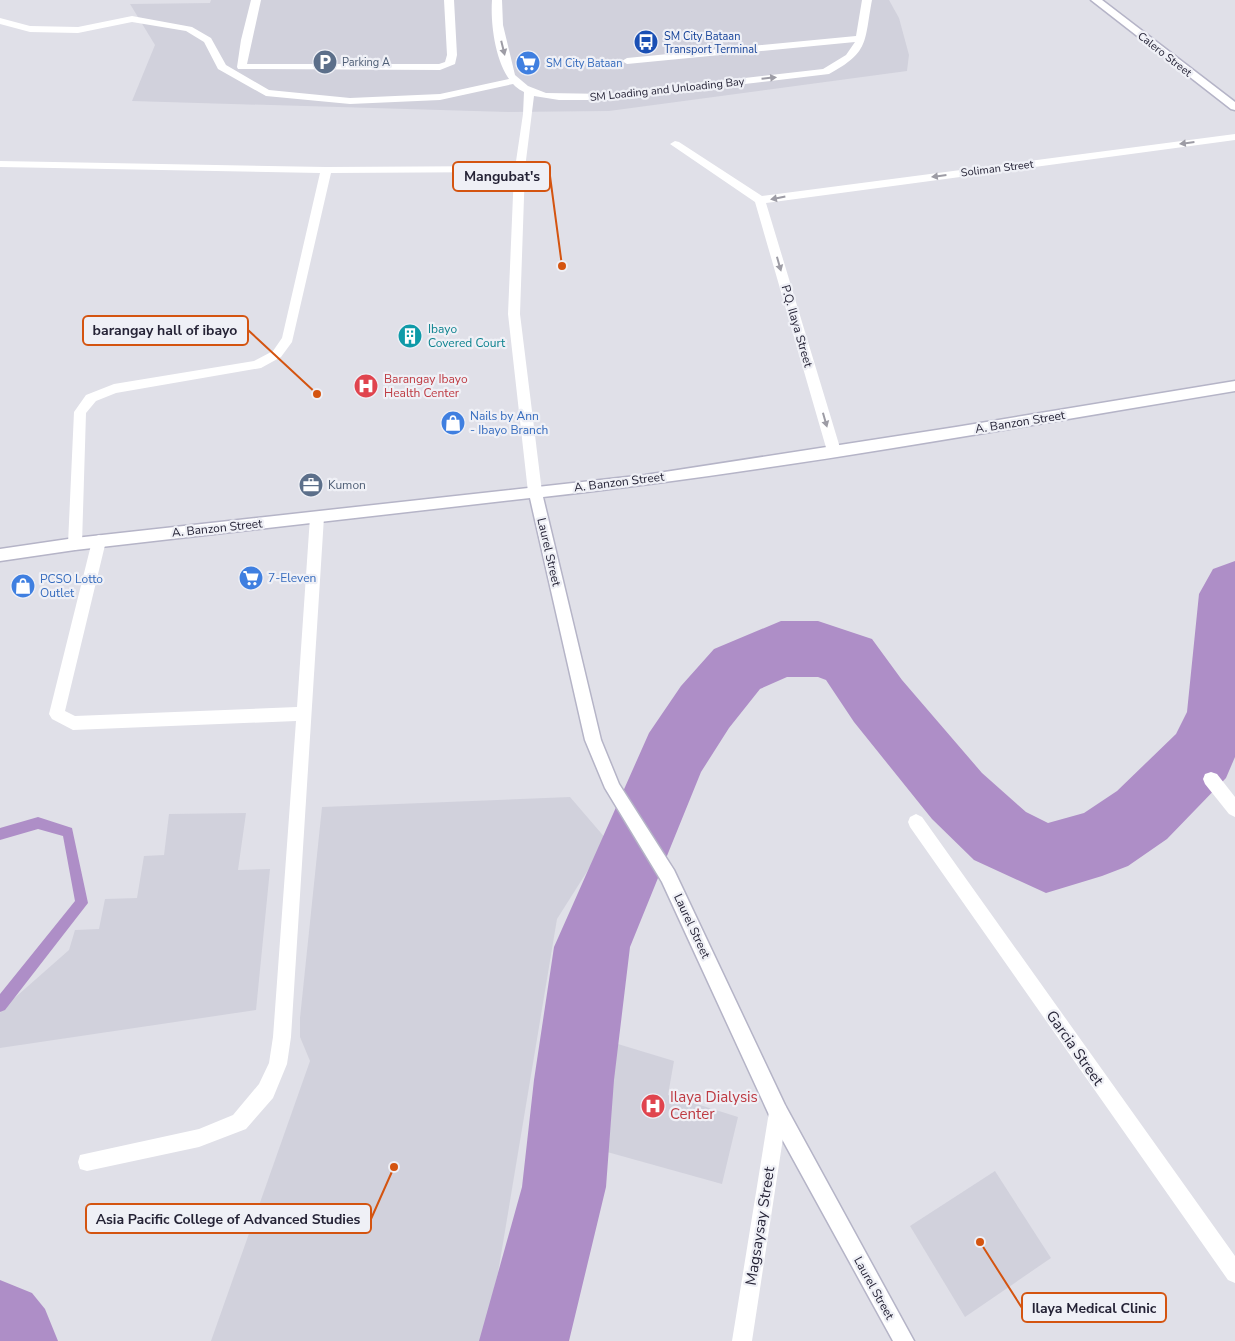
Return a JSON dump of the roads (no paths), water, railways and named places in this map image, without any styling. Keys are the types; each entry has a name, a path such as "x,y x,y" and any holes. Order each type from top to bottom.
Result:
{"street":[{"path":"256,0 246,40 242,67 440,67 450,64 452,55 449,0"},
{"path":"0,21 30,29 78,30 132,19 165,23 189,30 208,40 222,67 266,93 350,100 440,97 513,81 495,16 497,0"},
{"name":"SM Loading and Unloading Bay","path":"513,81 529,92 547,96 608,97 825,72 843,63 855,52 862,38 867,0"},
{"name":"Calero Street","path":"1096,0 1235,107"},
{"path":"627,61 862,38"},
{"name":"Laurel Street","path":"529,92 528,114 520,168 514,314 536,492 593,740 613,788 668,876 778,1112 904,1341"},
{"name":"Soliman Street","path":"760,200 1235,137"},
{"path":"675,144 760,200"},
{"path":"0,164 326,170 520,168"},
{"path":"75,544 80,412 92,398 114,389 257,365 277,354 288,339 326,170"},
{"name":"P.Q. Ilaya Street","path":"760,200 834,451"},
{"name":"A. Banzon Street","path":"0,555 75,544 645,480 1235,386"},
{"path":"88,1162 199,1138 239,1122 266,1091 278,1064 282,1037 317,517"},
{"path":"99,542 57,714 73,723 304,714"},
{"path":"1210,779 1235,809"},
{"name":"Garcia Street","path":"916,822 1235,1274"},
{"name":"Magsaysay Street","path":"742,1341 778,1112"}],"waterway":[{"path":"524,1341 564,1187 574,1080 592,947 673,755 705,707 737,669 781,649 818,649 849,659 878,701 957,796 1000,836 1046,858 1102,842 1142,815 1201,756 1221,713 1231,594 1235,587"},
{"path":"0,834 38,823 68,832 82,903 0,1005"},
{"path":"0,1325 13,1341"}],"place":[{"name":"SM City Bataan Transport Terminal","path":"646,42"},
{"name":"Parking A","path":"325,62"},
{"name":"SM City Bataan","path":"528,63"},
{"name":"Mangubat's","path":"562,266"},
{"name":"Ibayo Covered Court","path":"410,336"},
{"name":"Barangay Ibayo Health Center","path":"366,386"},
{"name":"barangay hall of ibayo","path":"317,394"},
{"name":"Nails by Ann - Ibayo Branch","path":"453,423"},
{"name":"Kumon","path":"311,485"},
{"name":"7-Eleven","path":"251,578"},
{"name":"PCSO Lotto Outlet","path":"23,586"},
{"name":"Ilaya Dialysis Center","path":"653,1106"},
{"name":"Asia Pacific College of Advanced Studies","path":"394,1167"},
{"name":"Ilaya Medical Clinic","path":"980,1242"}]}
